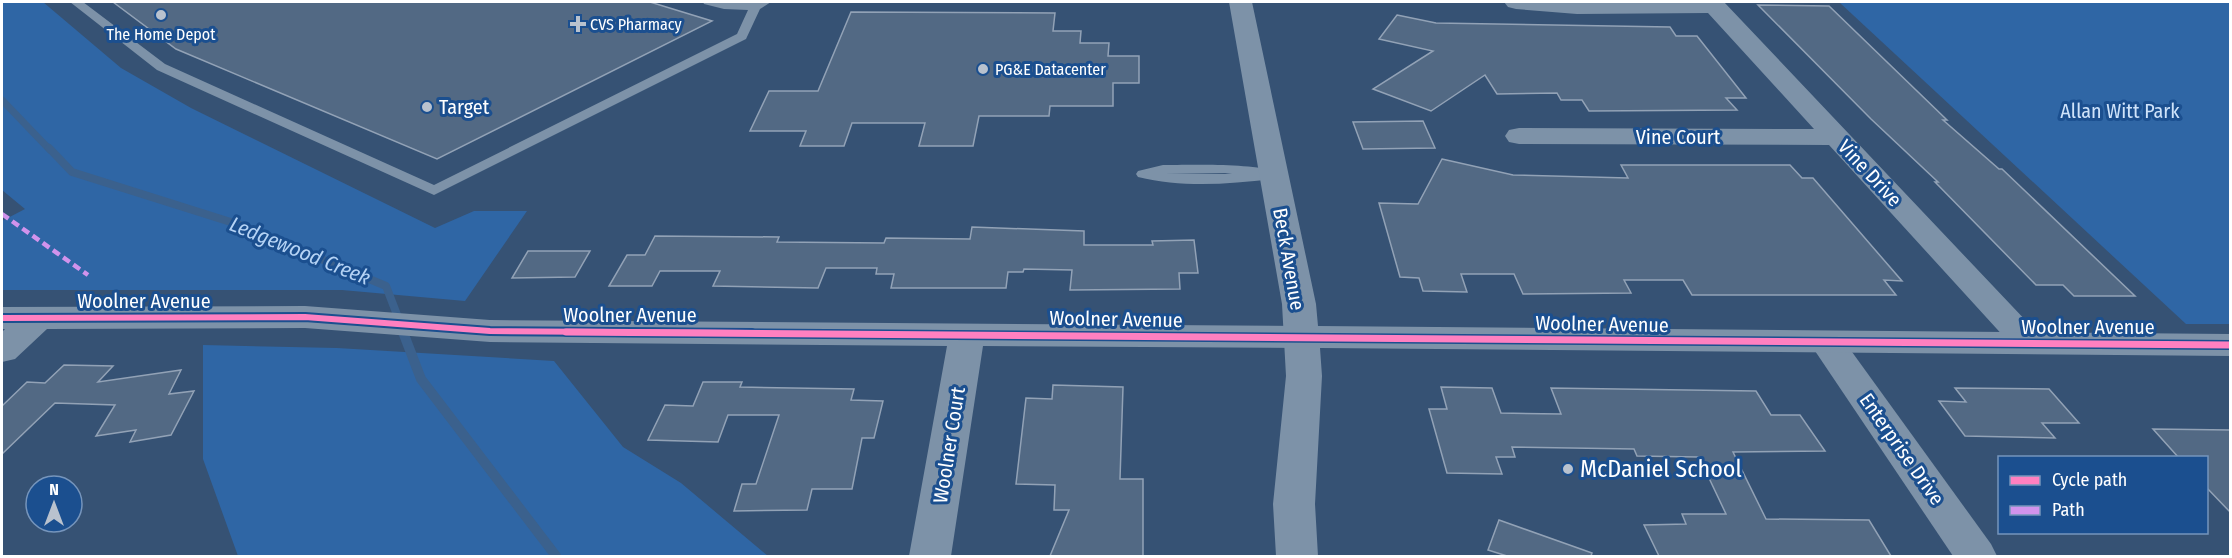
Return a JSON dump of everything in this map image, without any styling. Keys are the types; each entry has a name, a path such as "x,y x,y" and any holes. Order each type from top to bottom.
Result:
{"street":[{"name":"Beck Avenue","path":"1240,2 1299,304 1304,376 1294,504 1297,556"},
{"path":"1516,2 1577,7 1713,4"},
{"name":"Vine Drive","path":"1713,4 2029,343"},
{"name":"Vine Court","path":"1519,136 1837,137"},
{"name":"Woolner Avenue","path":"2,318 275,318 502,331 2230,345"},
{"path":"2,351 38,318"},
{"name":"Woolner Court","path":"930,556 967,334"},
{"name":"Enterprise Drive","path":"1827,342 1976,556"}],"lane":[{"path":"76,2 161,67 434,191 742,36 760,4"},
{"path":"708,2 724,6 760,4"},
{"path":"1163,169 1225,169 1274,175 1227,179 1164,179 1143,174 1163,169"}],"green space":[{"path":"2,2 43,2 121,68 191,108 435,228 474,211 527,211 465,301 342,290 2,290 2,221 25,209 2,190"},
{"name":"Allan Witt Park","path":"1839,2 2230,2 2230,324 2186,324"},
{"path":"203,345 337,348 554,361 623,447 681,483 768,556 238,556 203,459"}],"building":[{"name":"Target","path":"113,2 650,2 712,21 437,159 176,49"},
{"path":"1758,5 1829,6 1947,120 1943,120 1999,169 2002,169 2135,296 2074,296 2063,285 2036,285 1935,182 1938,182 1871,119"},
{"name":"PG&E Datacenter","path":"851,12 1055,13 1053,31 1081,31 1080,43 1109,43 1108,56 1139,56 1139,83 1113,83 1113,106 1050,106 1049,116 979,116 973,146 919,146 925,123 852,123 844,146 800,146 806,131 750,131 769,91 818,91"},
{"path":"1397,15 1436,23 1670,27 1676,36 1697,36 1746,98 1726,98 1737,110 1589,111 1582,100 1561,100 1557,93 1497,94 1485,75 1431,111 1373,89 1433,51 1379,39"},
{"path":"1423,121 1435,148 1363,149 1353,122"},
{"path":"1442,159 1513,175 1628,178 1621,165 1790,165 1802,178 1813,178 1902,281 1884,280 1896,295 1692,295 1683,280 1624,280 1631,293 1523,294 1514,274 1461,274 1467,292 1423,291 1419,278 1400,277 1379,203 1418,204"},
{"path":"972,227 1084,231 1084,245 1153,245 1152,241 1194,240 1198,273 1179,273 1180,289 1070,290 1072,270 1024,269 1023,272 1008,272 1006,288 891,288 894,274 876,274 877,268 826,268 818,288 713,286 720,271 660,271 652,286 609,286 627,255 645,255 655,236 779,237 777,242 884,243 886,238 970,239"},
{"path":"528,251 590,251 575,277 512,278"},
{"path":"64,365 113,366 98,382 181,370 169,394 194,391 171,435 130,442 136,430 96,436 115,405 55,403 2,454 2,406 27,382 45,383"},
{"path":"703,382 742,382 740,387 854,389 851,400 883,401 874,438 862,438 852,489 812,489 807,510 734,511 742,484 756,484 779,415 728,415 718,442 648,440 665,405 693,406"},
{"path":"1053,385 1123,387 1120,479 1143,479 1143,556 1050,556 1069,510 1054,510 1055,485 1016,484 1026,398 1052,399"},
{"path":"1441,387 1492,388 1501,413 1561,414 1551,388 1756,391 1771,415 1800,415 1825,451 1733,452 1766,519 1869,520 1891,556 1659,556 1644,525 1686,524 1682,514 1726,514 1699,457 1637,456 1634,449 1512,447 1515,457 1496,457 1502,474 1447,473 1429,409 1447,409"},
{"path":"1955,388 2049,389 2079,423 2042,423 2055,438 1965,436 1939,401 1966,402"},
{"path":"2153,429 2230,430 2230,512 2208,489 2208,456 2177,456"},
{"path":"1499,520 1592,553 1591,556 1507,556 1488,550"}],"waterway":[{"name":"Ledgewood Creek","path":"2,100 50,150"},
{"name":"Ledgewood Creek","path":"49,148 72,172 237,224 386,286 404,333"},
{"name":"Ledgewood Creek","path":"403,332 421,379 556,556"}],"marked path":[{"path":"2,214 88,275"}],"cycle path":[{"path":"2,318 305,317 490,331 2230,345"}],"place":[{"name":"The Home Depot","path":"161,15"},
{"name":"CVS Pharmacy","path":"578,24"},
{"name":"PG&E Datacenter","path":"983,69"},
{"name":"Target","path":"427,107"},
{"name":"McDaniel School","path":"1568,469"}]}
